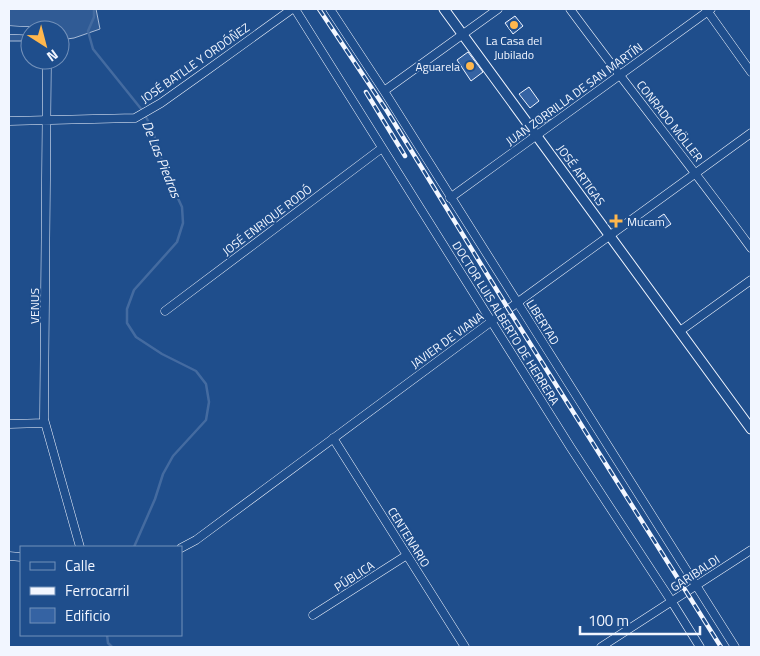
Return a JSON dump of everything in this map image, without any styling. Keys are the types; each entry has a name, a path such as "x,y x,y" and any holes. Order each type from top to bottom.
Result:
{"street":[{"name":"JOSÉ BATLLE Y ORDÓÑEZ","path":"47,121 134,118 161,102 293,9"},
{"name":"DOCTOR LUIS ALBERTO DE HERRERA","path":"293,9 492,321 570,448 700,647"},
{"name":"LIBERTAD","path":"330,9 735,647"},
{"name":"JOSÉ ARTIGAS","path":"444,9 751,429"},
{"path":"384,92 498,9"},
{"name":"CONRADO MÖLLER","path":"570,9 751,248"},
{"path":"708,10 751,72"},
{"name":"JUAN ZORRILLA DE SAN MARTÍN","path":"450,198 708,10"},
{"name":"VENUS","path":"47,70 45,424 80,546"},
{"path":"9,121 47,121"},
{"name":"JAVIER DE VIANA","path":"182,547 196,540 492,321 751,133"},
{"name":"JOSÉ ENRIQUE RODÓ","path":"165,311 382,148"},
{"path":"680,331 751,280"},
{"path":"9,424 45,424"},
{"name":"CENTENARIO","path":"333,438 465,647"},
{"name":"GARIBALDI","path":"601,647 751,550"},
{"name":"PÚBLICA","path":"313,615 407,555"}],"shaded area":[{"path":"9,9 96,9 100,29 70,39 70,20 20,20 20,41 9,41"}],"building":[{"name":"La Casa del Jubilado","path":"515,16 523,26 513,34 505,23"},
{"name":"Aguarela","path":"468,52 483,72 471,81 457,60"},
{"path":"529,87 539,101 530,108 519,94"},
{"path":"545,110 551,119 541,123 536,116"},
{"path":"664,214 671,224 665,228 658,218"}],"waterway":[{"name":"De Las Piedras","path":"94,9 94,17 88,31 93,49 142,110 151,126 166,173 182,207 183,223 177,242 134,290 127,309 127,323 136,337 162,354 196,371 206,384 209,402 206,420 173,456 163,474 155,499 134,546"},
{"name":"De Las Piedras","path":"107,636 108,643 112,647"}],"railway":[{"path":"319,9 387,111 509,310 721,647"},
{"path":"366,92 405,156"}],"place":[{"name":"La Casa del Jubilado","path":"514,25"},
{"name":"Aguarela","path":"470,66"},
{"name":"Mucam","path":"616,221"}]}
